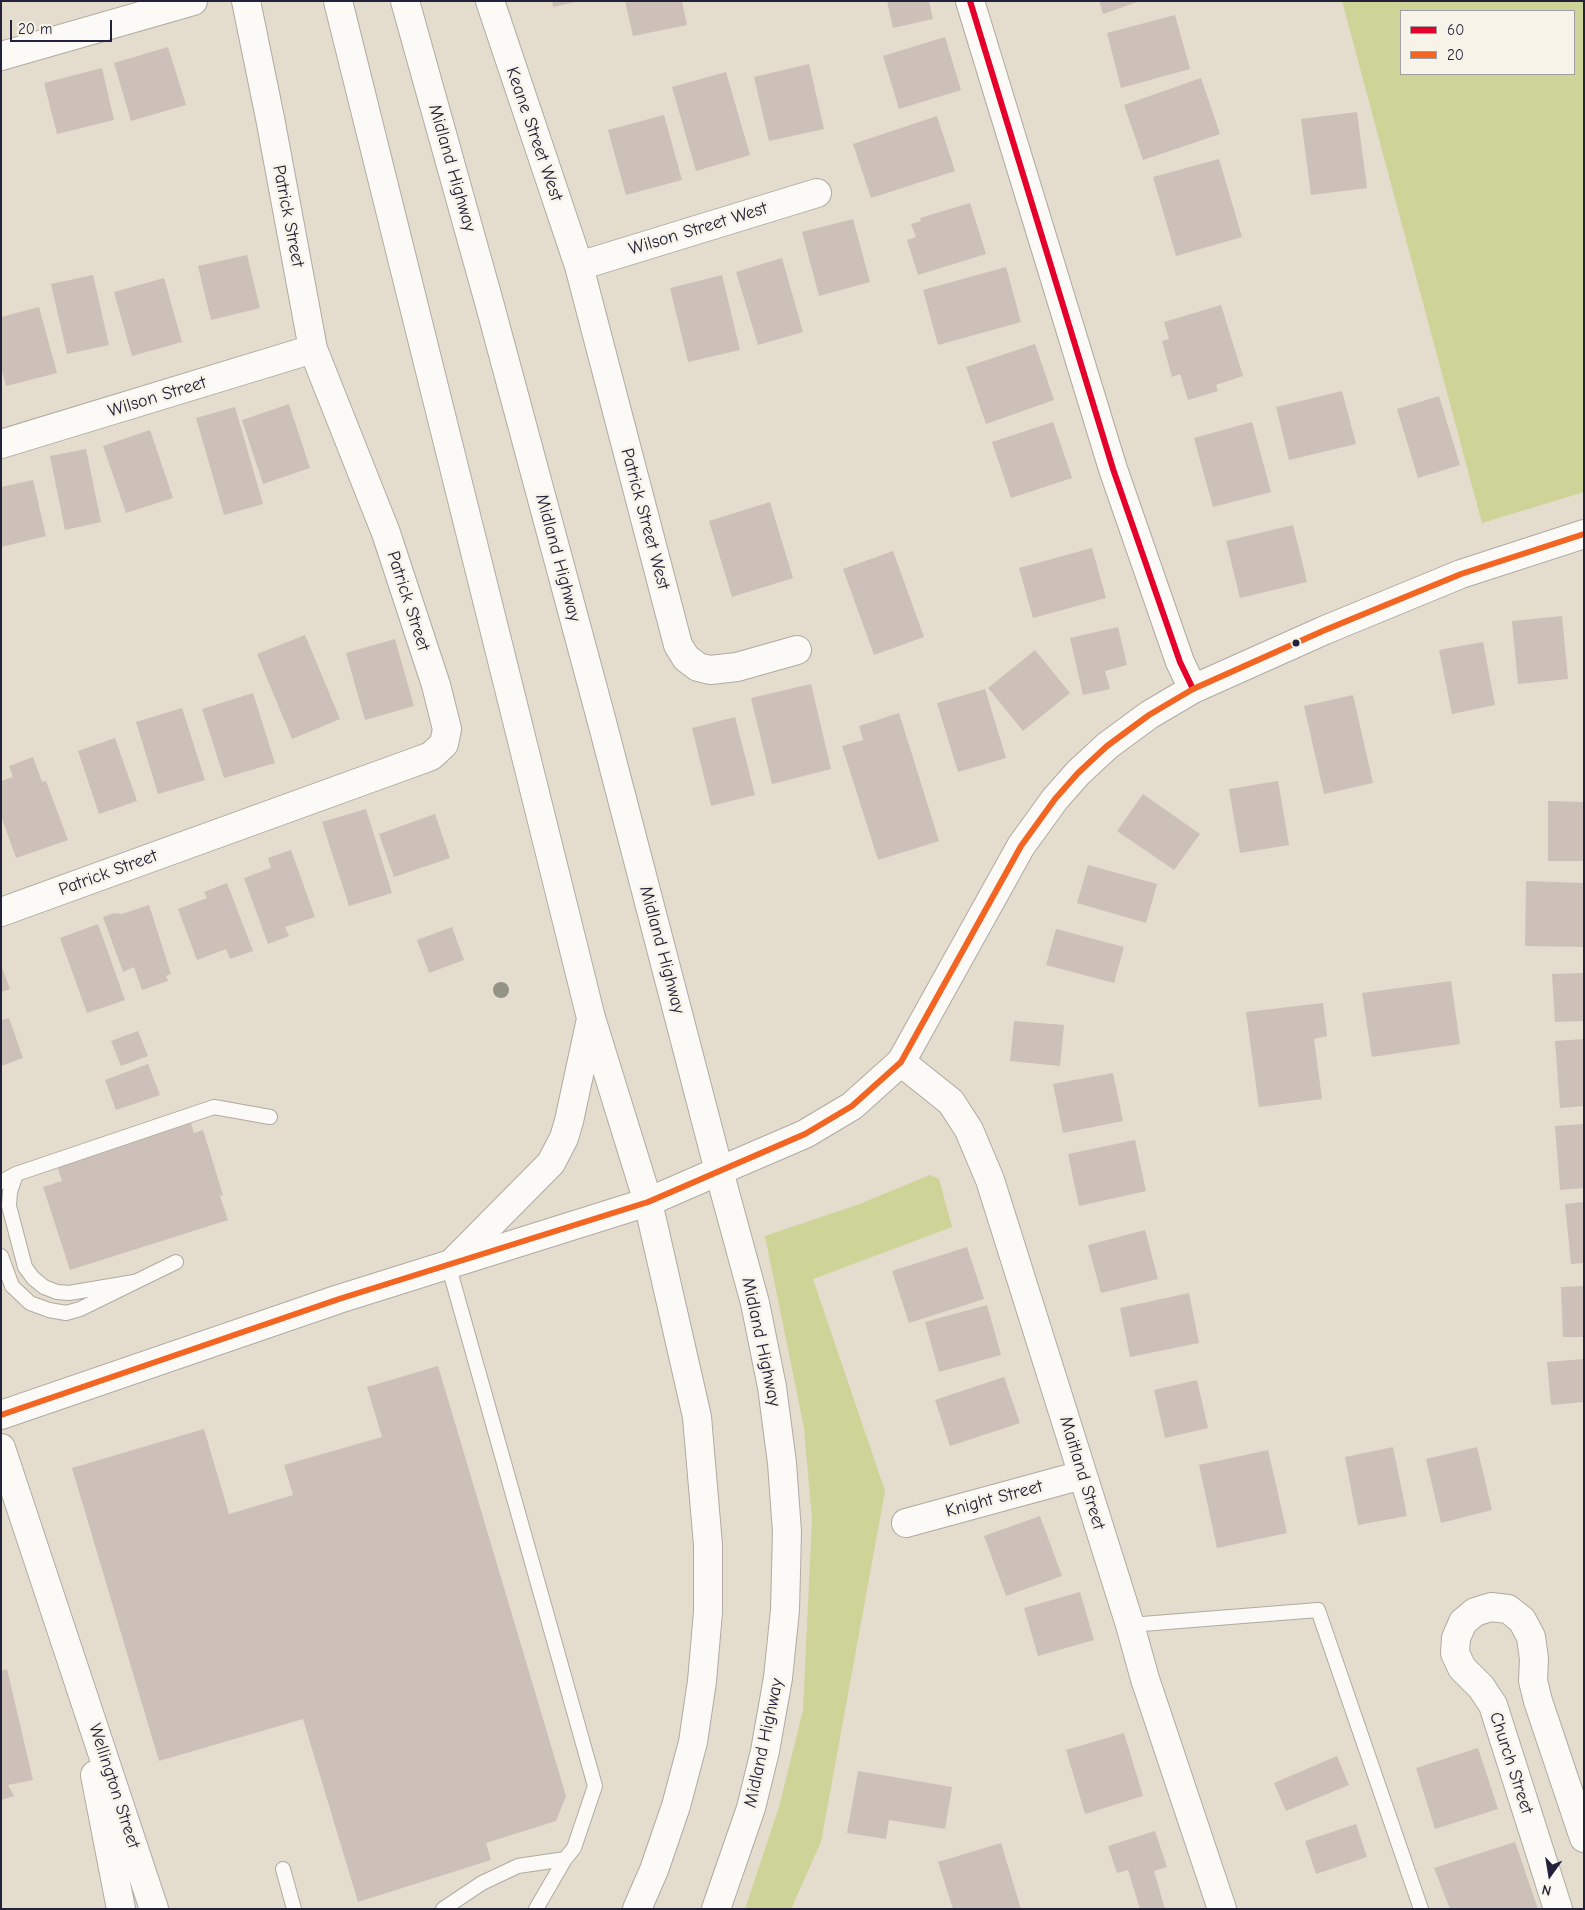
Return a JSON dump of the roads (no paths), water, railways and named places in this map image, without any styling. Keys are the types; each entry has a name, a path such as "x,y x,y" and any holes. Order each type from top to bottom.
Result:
{"main road":[{"path":"1,56 193,1"},
{"name":"Patrick Street","path":"1,912 426,758 444,744 447,729 436,685 386,533 313,349 272,128 246,1"},
{"path":"338,1 591,1018 648,1202 696,1417 708,1544 708,1612 702,1680 693,1742 676,1806 654,1870 637,1909"},
{"name":"Midland Highway","path":"405,1 484,283 600,713 755,1303 772,1387 782,1464 787,1532 785,1610 779,1668 765,1751 751,1808 716,1909"},
{"name":"Keane Street West","path":"490,1 579,266"},
{"path":"970,1 1113,468 1180,662 1193,689"},
{"name":"Wilson Street West","path":"579,266 817,193"},
{"name":"Patrick Street West","path":"579,266 678,645 686,658 698,667 710,670 737,667 797,650"},
{"name":"Wilson Street","path":"1,444 313,349"},
{"path":"1,1415 339,1299 648,1202 813,1130 852,1106 901,1062 1021,846 1055,799 1078,773 1107,746 1149,715 1193,689 1325,630 1461,574 1584,534"},
{"path":"451,1263 551,1163 564,1138 569,1121 591,1018"},
{"name":"Maitland Street","path":"901,1062 951,1102 969,1130 990,1180 1130,1625 1145,1679 1222,1909"},
{"name":"Wellington Street","path":"1,1448 154,1909"},
{"name":"Knight Street","path":"906,1523 1082,1475"},
{"name":"Church Street","path":"1558,1909 1493,1705 1481,1687 1462,1668 1455,1653 1456,1638 1463,1622 1475,1612 1491,1607 1508,1609 1522,1620 1531,1637 1534,1658 1533,1680 1538,1702 1584,1838"},
{"name":"Wellington Street","path":"73,1663 121,1909"}],"lane":[{"path":"1,1182 16,1174 214,1107 270,1117"},
{"path":"16,1174 10,1192 9,1206 26,1266 33,1278 44,1287 57,1292 68,1293 134,1282"},
{"path":"1,1256 12,1286 30,1303 49,1310 66,1313 80,1309 176,1262"},
{"path":"451,1263 595,1786 574,1848 564,1859 536,1909"},
{"path":"1130,1625 1318,1610 1421,1909"},
{"path":"443,1909 482,1883 518,1866 564,1859"},
{"path":"283,1869 294,1909"}]}
